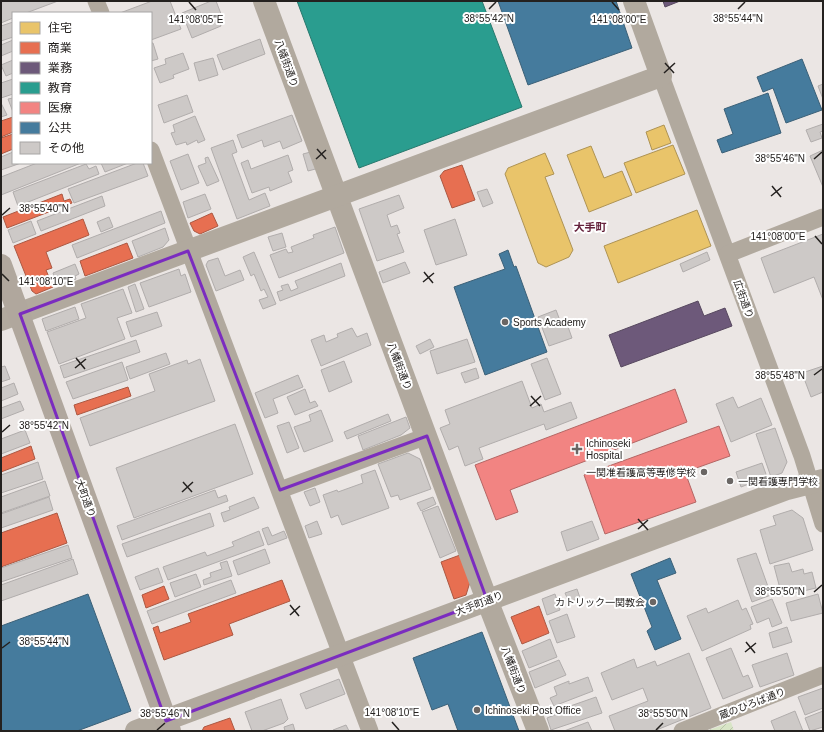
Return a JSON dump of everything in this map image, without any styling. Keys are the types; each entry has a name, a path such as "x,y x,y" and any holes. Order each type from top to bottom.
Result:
{"main road":[{"name":"大町通り","path":"1,265 10,317 168,726"}],"street":[{"path":"96,1 101,12"},
{"name":"八幡街通り","path":"264,1 487,600 538,731"},
{"path":"10,317 661,76 634,1"},
{"name":"広街通り","path":"661,76 728,254 817,481 823,524"},
{"path":"152,153 370,731"},
{"path":"728,254 823,217"},
{"path":"280,490 427,436"},
{"name":"大手町通り","path":"136,731 168,726 341,656 487,600 787,489 817,481"},
{"name":"蔵のひろば通り","path":"682,731 823,675"}],"highlighted area":[{"path":"188,251 280,490 427,436 487,600 166,721 20,314"}],"green space":[{"path":"731,722 734,731 706,731"}],"building: 住宅":[{"path":"664,125 671,143 652,150 646,132"},
{"path":"673,145 685,174 636,193 624,163"},
{"path":"591,146 604,178 622,171 632,195 589,212 567,155"},
{"path":"545,153 554,174 545,177 573,250 569,257 546,267 538,263 505,174 508,168"},
{"path":"697,210 711,246 618,283 604,246"}],"building: 商業":[{"path":"12,117 12,132 1,137 1,121"},
{"path":"12,134 12,149 1,154 1,138"},
{"path":"462,165 475,200 452,208 440,176 444,171"},
{"path":"62,194 64,201 70,199 72,203 7,228 3,217"},
{"path":"212,213 218,226 200,234 194,231 190,223"},
{"path":"83,219 89,235 46,252 52,268 46,270 53,287 36,294 32,291 14,246"},
{"path":"127,243 133,258 85,276 80,261"},
{"path":"128,387 131,396 77,415 74,405"},
{"path":"31,446 35,459 1,472 1,458"},
{"path":"57,513 67,543 1,567 1,533"},
{"path":"460,555 470,582 466,595 454,599 441,562"},
{"path":"282,580 290,601 229,624 233,635 164,660 153,628 158,626 160,633 191,622 188,614"},
{"path":"164,586 169,599 146,608 142,595"},
{"path":"539,606 549,633 522,644 511,617"},
{"path":"230,718 235,731 202,731 204,727"}],"building: 業務":[{"path":"663,1 680,1 665,7"},
{"path":"698,301 704,316 725,308 732,326 621,367 609,335"}],"building: 教育":[{"path":"297,1 482,1 522,107 359,168"}],"building: 医療":[{"path":"675,389 687,422 510,490 518,512 496,520 475,465"},
{"path":"719,426 730,456 685,472 696,502 605,534 584,475"}],"building: 公共":[{"path":"498,1 616,1 632,48 528,85"},
{"path":"802,59 822,110 786,123 773,88 763,92 757,77"},
{"path":"768,93 781,133 722,153 717,140 733,134 724,109"},
{"path":"508,250 514,267 516,266 547,352 485,375 454,287 505,269 499,254"},
{"path":"670,558 676,573 657,580 681,639 655,650 647,631 652,627 631,574"},
{"path":"88,594 131,711 77,731 1,731 1,626"},
{"path":"482,632 519,731 458,731 448,704 432,710 413,658"}],"building: その他":[{"path":"1,1 58,1 29,12 12,12 12,18 1,23"},
{"path":"152,1 170,1 181,29 152,40 152,12 123,12"},
{"path":"211,1 216,1 223,19 219,21 221,26 192,38 182,13"},
{"path":"12,22 12,37 1,41 1,26"},
{"path":"260,39 265,54 223,70 217,55"},
{"path":"12,40 12,51 1,56 1,45"},
{"path":"152,43 153,43 158,59 152,61"},
{"path":"183,53 189,69 173,75 174,78 160,83 154,68 166,64 165,59"},
{"path":"213,58 218,75 199,81 194,63"},
{"path":"12,60 12,73 6,76 1,65"},
{"path":"12,79 12,94 1,98 1,83"},
{"path":"823,84 823,99 818,86"},
{"path":"187,95 193,112 164,123 158,105"},
{"path":"12,98 12,109 8,99"},
{"path":"1,103 7,115 1,117"},
{"path":"292,115 302,141 283,149 280,141 264,147 262,140 242,148 237,135"},
{"path":"195,116 205,140 198,143 197,140 187,145 186,142 176,145 171,133 175,132 173,125"},
{"path":"823,124 823,131 820,132 822,138 811,142 806,130"},
{"path":"233,140 237,152 232,154 249,200 265,193 270,206 237,219 211,148"},
{"path":"318,150 323,167 308,171 303,154"},
{"path":"823,150 823,187 810,156"},
{"path":"12,152 12,164 18,164 1,170 1,157"},
{"path":"188,154 199,183 181,190 170,161"},
{"path":"288,155 293,170 288,172 292,182 270,191 269,187 252,193 241,163 248,160 251,169"},
{"path":"208,157 219,181 207,186 198,166 206,163 205,158"},
{"path":"34,164 78,164 1,195 1,177"},
{"path":"86,164 89,169 96,166 99,174 18,206 13,192"},
{"path":"101,164 125,164 105,172"},
{"path":"134,164 143,164 148,176 74,203 68,189"},
{"path":"487,189 493,203 483,207 477,192"},
{"path":"205,194 211,209 188,218 183,202"},
{"path":"399,195 404,208 387,215 391,227 397,225 400,233 397,234 404,252 377,261 359,209"},
{"path":"102,196 105,206 41,231 37,221"},
{"path":"161,211 165,223 77,258 72,245"},
{"path":"109,217 113,227 101,232 97,222"},
{"path":"455,219 467,255 436,265 424,230"},
{"path":"31,221 36,234 13,243 8,230"},
{"path":"335,227 344,253 279,278 270,255 286,249 288,253 293,252 291,247 314,238 313,235"},
{"path":"165,228 169,240 163,247 138,257 132,241"},
{"path":"282,233 286,247 273,251 268,237"},
{"path":"823,234 823,300 814,277 774,293 761,258"},
{"path":"254,252 276,304 263,309 259,300 268,297 264,289 261,291 254,274 251,276 243,257"},
{"path":"707,252 710,260 683,272 680,264"},
{"path":"218,258 225,276 240,270 244,280 216,291 206,265 208,261"},
{"path":"405,262 410,273 383,283 379,272"},
{"path":"341,263 345,276 280,301 277,292 283,290 281,286 288,284 291,291 298,288 295,281"},
{"path":"75,264 79,274 75,276 76,279 58,286 53,273"},
{"path":"179,269 181,276 185,274 191,292 149,307 140,283"},
{"path":"135,284 144,309 136,312 128,287"},
{"path":"123,289 132,313 117,318 125,339 59,364 47,332 86,318 81,304"},
{"path":"75,307 79,319 46,331 42,319"},
{"path":"556,310 562,326 567,324 572,338 549,346 538,317"},
{"path":"157,312 162,326 131,337 126,322"},
{"path":"352,328 357,337 367,333 371,345 321,366 311,340 324,335 326,342 338,337 337,334"},
{"path":"430,339 434,347 420,354 416,346"},
{"path":"467,339 475,362 437,374 430,351"},
{"path":"136,340 140,352 64,378 60,366"},
{"path":"166,353 170,364 130,379 126,367"},
{"path":"547,358 561,394 545,400 531,364"},
{"path":"200,359 215,401 90,446 80,418 155,391 149,374 187,360 188,364"},
{"path":"344,361 352,382 329,392 321,370"},
{"path":"122,362 128,380 73,399 66,382"},
{"path":"5,366 10,379 1,382 1,367"},
{"path":"823,366 823,392 811,397 802,373"},
{"path":"476,368 479,378 465,383 461,373"},
{"path":"298,375 303,387 273,399 278,413 265,418 255,393"},
{"path":"522,381 532,408 541,404 544,412 571,402 577,418 546,430 544,424 479,448 483,459 465,466 458,446 449,450 440,428 450,424 445,410"},
{"path":"14,383 18,394 1,401 1,388"},
{"path":"305,389 310,403 315,401 318,406 295,415 287,397"},
{"path":"733,397 738,408 761,398 772,425 731,442 716,404"},
{"path":"20,401 24,410 1,419 1,408"},
{"path":"321,410 333,441 304,452 294,427 311,421 309,415"},
{"path":"388,414 391,421 347,439 344,432"},
{"path":"406,417 410,428 401,435 363,450 358,436"},
{"path":"289,422 299,448 287,453 277,426"},
{"path":"235,424 253,474 134,518 116,468"},
{"path":"775,428 787,462 782,473 771,477 756,434"},
{"path":"25,430 30,443 1,454 1,439"},
{"path":"408,453 420,459 431,489 400,500 398,495 391,497 378,464"},
{"path":"38,462 43,479 1,493 1,475"},
{"path":"762,463 767,477 741,487 736,472"},
{"path":"375,470 389,508 342,525 338,515 331,518 323,495 337,490 338,492 363,483 361,475"},
{"path":"45,481 50,496 1,513 1,497"},
{"path":"315,488 320,502 310,506 304,492"},
{"path":"215,490 218,498 226,495 228,501 122,540 117,526"},
{"path":"49,497 53,510 1,528 1,514"},
{"path":"254,497 259,508 224,522 221,513 230,510 229,507"},
{"path":"433,497 436,504 421,511 417,503"},
{"path":"438,506 456,551 440,558 422,512"},
{"path":"792,510 803,518 813,550 770,564 760,530 776,525 773,516"},
{"path":"210,513 214,526 127,557 122,544"},
{"path":"317,521 322,534 309,538 305,526"},
{"path":"592,521 599,539 567,551 561,532"},
{"path":"268,527 272,536 284,531 287,538 268,545 262,529"},
{"path":"259,531 264,545 168,580 163,567 205,552 207,556 234,546 232,542"},
{"path":"68,545 72,558 1,582 1,568"},
{"path":"265,549 270,563 238,575 233,561"},
{"path":"756,553 771,595 752,602 737,559"},
{"path":"73,559 78,574 1,601 1,585"},
{"path":"227,561 232,576 204,585 203,580 211,577 210,573 222,569 220,563"},
{"path":"789,563 792,572 803,569 804,574 812,572 816,588 782,596 774,566"},
{"path":"158,568 163,582 140,590 135,577"},
{"path":"196,574 201,587 175,597 170,583"},
{"path":"231,580 236,593 152,624 147,611"},
{"path":"577,589 580,598 569,602 565,593"},
{"path":"555,594 560,610 547,615 542,599"},
{"path":"818,594 823,613 791,621 786,603"},
{"path":"772,599 782,623 772,627 769,618 757,623 751,607"},
{"path":"738,600 742,610 746,608 753,624 750,625 751,629 702,651 687,616 706,608 708,613"},
{"path":"567,614 575,637 557,643 549,621"},
{"path":"787,627 792,642 773,648 769,633"},
{"path":"550,639 557,657 529,668 522,651"},
{"path":"731,648 743,677 748,675 753,687 723,699 706,658"},
{"path":"689,653 711,708 654,731 615,731 609,716 648,701 643,688 612,700 601,673 634,659 637,668 655,661 657,666"},
{"path":"787,653 794,675 760,687 752,665"},
{"path":"559,660 566,675 535,688 529,672"},
{"path":"588,677 593,691 554,706 550,698 557,695 554,687 569,681 569,684"},
{"path":"339,679 345,694 306,709 300,694"},
{"path":"823,688 823,708 805,715 798,697"},
{"path":"596,697 602,713 551,730 547,718 557,714 556,711"},
{"path":"281,699 288,719 284,723 262,731 252,731 245,712"},
{"path":"795,711 803,731 775,731 771,721"},
{"path":"823,711 823,727 810,731 805,718"},
{"path":"588,722 592,731 564,731"},
{"path":"293,724 295,731 285,731 284,727"},
{"path":"346,725 349,731 333,731 333,730"}],"place":[{"name":"Sports Academy","path":"505,322"},
{"name":"Ichinoseki Hospital","path":"577,449"},
{"name":"一関准看護高等専修学校","path":"704,472"},
{"name":"一関看護専門学校","path":"730,481"},
{"name":"カトリック一関教会","path":"653,602"},
{"name":"Ichinoseki Post Office","path":"477,710"}],"district":[{"name":"大手町","path":"590,227"}]}
